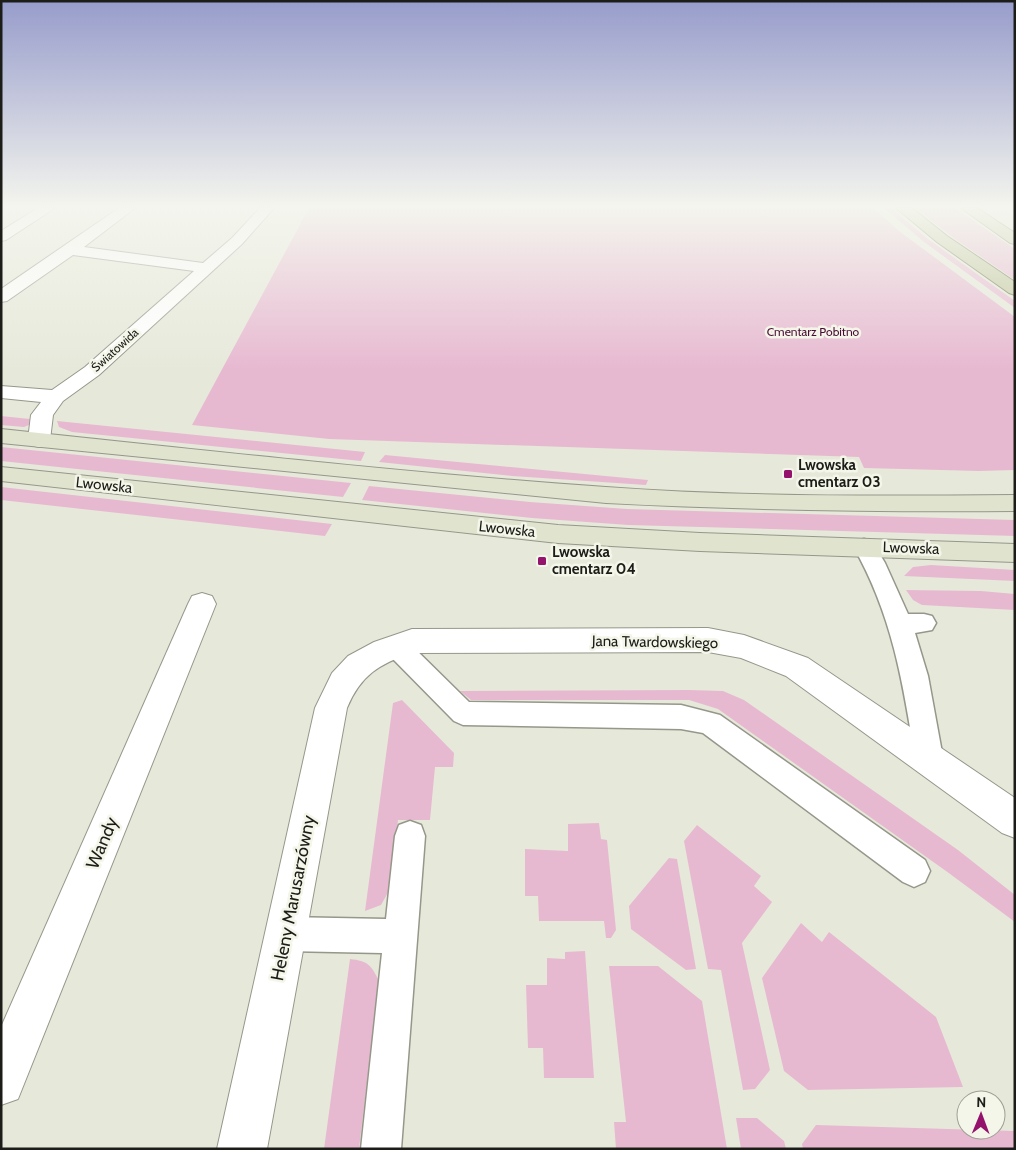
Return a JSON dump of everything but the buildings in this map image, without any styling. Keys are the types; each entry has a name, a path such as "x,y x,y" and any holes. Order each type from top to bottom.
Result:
{"main road":[{"path":"974,262 1015,290"},
{"path":"1,436 375,474 606,495 679,499 904,504 1015,503"},
{"name":"Lwowska","path":"1,474 558,534 700,542 864,546 1015,553"}],"street":[{"path":"1,297 54,262"},
{"path":"159,262 207,268"},
{"name":"Światowida","path":"39,440 42,415 56,397 92,371 214,262"},
{"path":"1,392 56,397"},
{"name":"Wandy","path":"1,1082 202,604"},
{"name":"Jana Twardowskiego","path":"381,652 412,641 708,640 744,647 797,667 1015,820"},
{"name":"Heleny Marusarzówny","path":"242,1149 331,708 344,680 381,652"}],"lane":[{"path":"864,546 912,624 915,676 929,758"},
{"path":"381,652 463,714 681,717 710,723 914,871"},
{"path":"381,1149 410,836"},
{"path":"286,934 400,936"}],"green space":[{"name":"Cmentarz Pobitno","path":"280,262 940,262 1015,317 1015,470 864,468 859,457 329,439 192,425"},
{"path":"951,262 960,262 1015,301 1015,308"},
{"path":"988,262 1015,262 1015,280"},
{"path":"1,416 30,419 29,425 24,427 1,425"},
{"path":"57,421 365,452 361,461 72,432 59,427"},
{"path":"1,447 351,483 343,497 1,461"},
{"path":"385,455 648,480 646,485 512,476 379,462"},
{"path":"369,486 530,502 627,509 1015,520 1015,536 628,525 532,518 362,500"},
{"path":"1,487 332,524 325,536 1,500"},
{"path":"931,565 1015,570 1015,581 904,576 913,567"},
{"path":"906,590 981,591 1015,594 1015,610 922,605 913,600"},
{"path":"460,691 723,691 744,700 958,850 1015,895 1015,922 718,709 689,700 471,700"},
{"path":"402,700 454,753 453,767 435,767 430,820 398,820 390,889 381,905 365,911 393,703"},
{"path":"599,823 601,839 607,840 616,930 611,938 606,938 604,921 539,921 538,896 525,896 525,849 568,851 568,824"},
{"path":"697,825 761,876 754,886 772,902 742,943 770,1070 755,1089 743,1090 721,970 708,969 684,841"},
{"path":"669,858 677,859 696,969 686,970 631,929 629,906"},
{"path":"801,923 822,942 829,932 936,1017 963,1087 808,1090 784,1071 762,978"},
{"path":"585,951 594,1078 544,1078 543,1048 528,1048 526,985 547,985 547,958 565,959 565,952"},
{"path":"350,959 361,961 368,965 374,971 379,981 359,1149 324,1149"},
{"path":"609,966 658,966 702,1001 727,1149 616,1149 614,1122 626,1122"},
{"path":"736,1118 757,1118 784,1141 786,1149 741,1149"},
{"path":"816,1125 956,1129 956,1140 1006,1140 1006,1131 1015,1131 1015,1149 803,1149 802,1144"}],"place":[{"name":"Lwowska cmentarz 03","path":"788,474"},
{"name":"Lwowska cmentarz 04","path":"542,561"}]}
